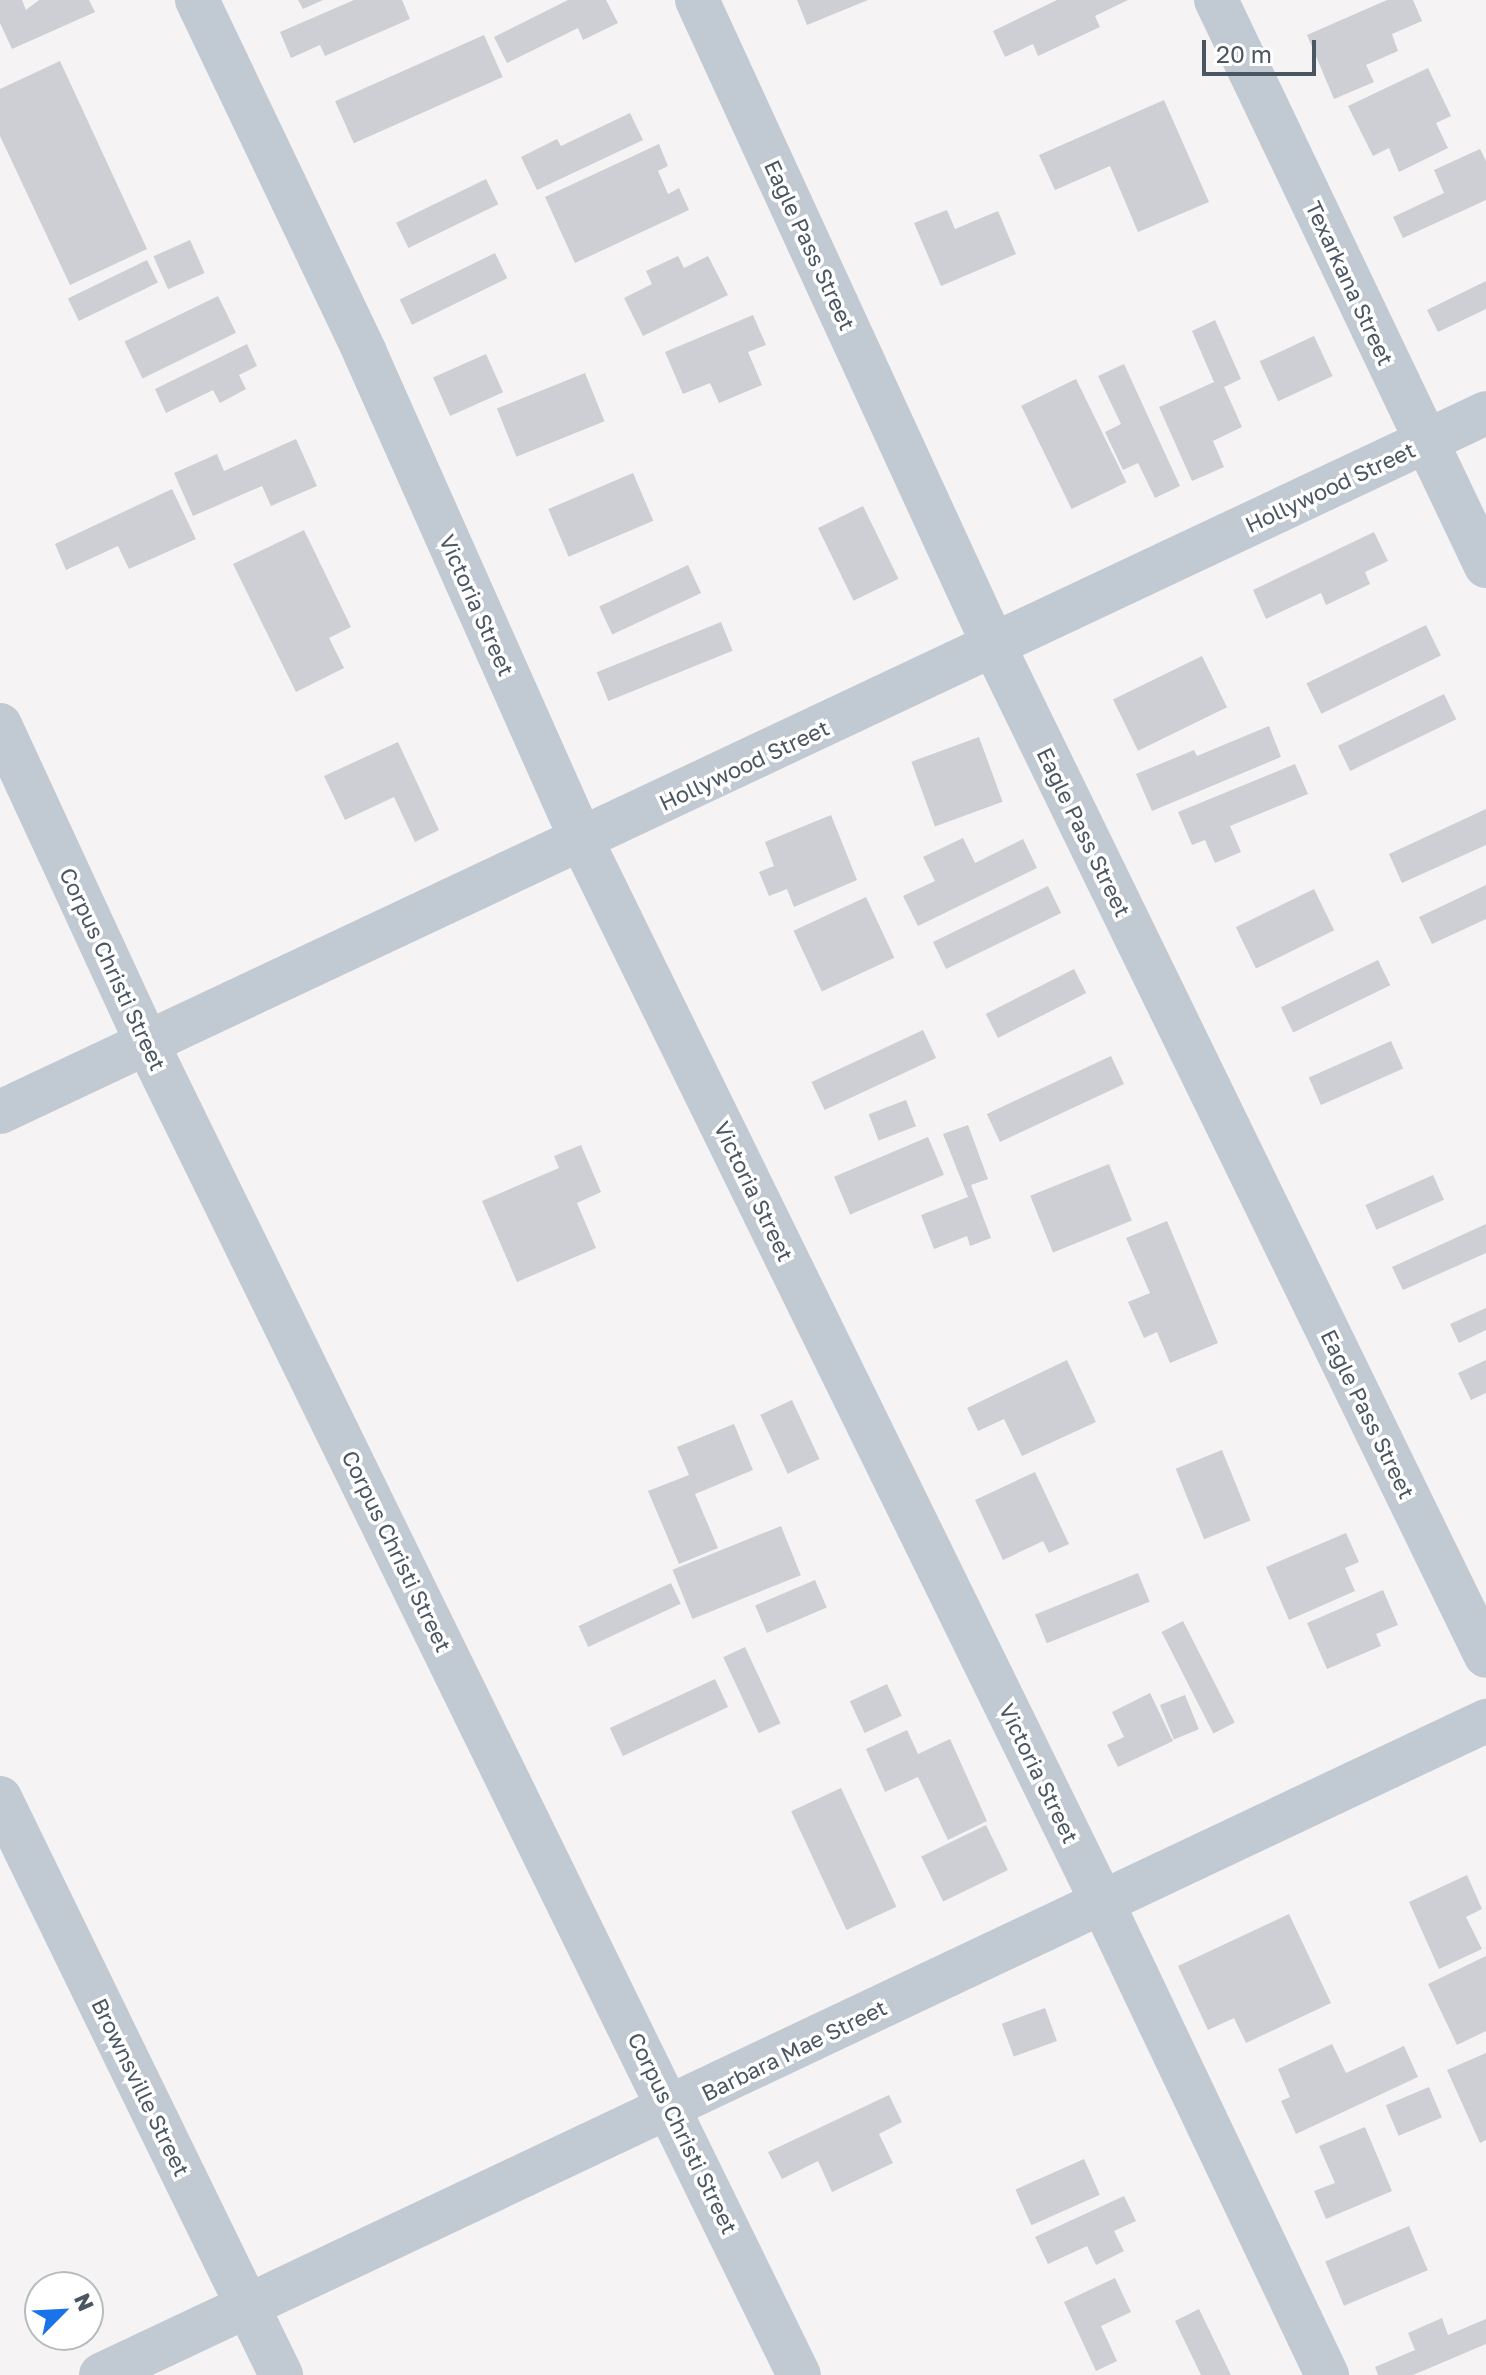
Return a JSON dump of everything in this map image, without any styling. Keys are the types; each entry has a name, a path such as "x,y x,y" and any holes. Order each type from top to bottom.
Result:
{"street":[{"name":"Victoria Street","path":"197,0 365,353 582,841 1102,1902 1327,2375"},
{"name":"Eagle Pass Street","path":"697,0 994,646 1486,1656"},
{"name":"Texarkana Street","path":"1216,0 1486,566"},
{"name":"Hollywood Street","path":"0,1112 146,1041 582,841 1486,413"},
{"name":"Corpus Christi Street","path":"0,725 146,1041 672,2109 799,2375"},
{"name":"Barbara Mae Street","path":"101,2375 672,2109 1486,1721"},
{"name":"Brownsville Street","path":"0,1798 281,2375"}],"building":[{"path":"0,0 22,0 26,10 39,0 89,0 95,12 12,49 0,23"},
{"path":"298,0 323,0 303,9"},
{"path":"354,0 402,0 410,19 325,56 320,45 291,58 280,32"},
{"path":"568,0 606,0 618,23 583,40 578,28 507,63 494,37"},
{"path":"797,0 868,0 807,25"},
{"path":"1057,0 1128,0 1095,16 1100,27 1038,56 1033,44 1005,57 993,31"},
{"path":"1387,0 1413,0 1422,21 1392,34 1398,51 1366,65 1374,82 1334,99 1307,35"},
{"path":"484,35 503,77 354,143 335,101"},
{"path":"60,61 147,249 70,285 0,136 0,89"},
{"path":"1428,68 1451,116 1436,123 1448,148 1399,172 1389,148 1373,156 1348,106"},
{"path":"1164,100 1209,202 1138,232 1110,166 1055,190 1039,155"},
{"path":"630,113 643,140 537,190 521,157 557,139 561,146"},
{"path":"659,144 668,166 658,171 668,194 679,188 689,210 575,263 545,197"},
{"path":"1480,149 1486,161 1486,200 1403,238 1393,217 1444,193 1434,170"},
{"path":"486,179 498,204 408,248 396,223"},
{"path":"947,210 955,229 998,211 1016,254 941,286 914,223"},
{"path":"190,240 205,273 168,289 153,256"},
{"path":"495,253 507,278 412,325 400,299"},
{"path":"678,256 684,268 708,256 728,295 643,336 624,298 652,284 646,271"},
{"path":"147,260 158,282 79,321 68,299"},
{"path":"1486,281 1486,309 1438,332 1427,310"},
{"path":"218,296 236,333 142,378 125,342"},
{"path":"753,315 766,345 748,352 762,385 719,403 710,383 683,394 665,352"},
{"path":"1215,320 1241,379 1224,387 1242,427 1213,441 1224,467 1192,481 1159,407 1214,382 1192,331"},
{"path":"1314,336 1333,376 1278,401 1260,361"},
{"path":"247,344 257,366 239,375 246,389 220,403 213,390 166,413 155,389"},
{"path":"486,354 503,392 450,416 433,378"},
{"path":"1124,364 1180,486 1155,498 1138,463 1123,470 1105,432 1121,424 1098,376"},
{"path":"585,373 604,421 516,457 497,409"},
{"path":"1076,379 1126,482 1072,509 1021,406"},
{"path":"296,439 317,486 271,506 262,486 193,516 174,473 217,454 224,471"},
{"path":"633,473 653,521 569,557 548,509"},
{"path":"172,489 196,539 129,569 118,546 66,570 55,544"},
{"path":"863,506 899,579 854,601 818,528"},
{"path":"304,530 351,627 329,638 344,668 296,692 233,564"},
{"path":"1374,532 1388,561 1365,572 1370,584 1326,605 1321,593 1266,619 1253,590"},
{"path":"688,565 701,593 612,635 599,606"},
{"path":"721,622 733,651 608,701 597,672"},
{"path":"1426,625 1441,656 1321,714 1306,683"},
{"path":"1202,656 1227,707 1138,751 1113,699"},
{"path":"1444,694 1456,719 1350,771 1338,746"},
{"path":"1269,726 1281,757 1152,811 1136,774 1194,750 1197,756"},
{"path":"979,737 1003,802 935,826 911,762"},
{"path":"398,742 439,830 415,842 394,797 345,820 324,776"},
{"path":"1295,764 1308,794 1230,826 1241,852 1215,863 1205,840 1192,845 1178,812"},
{"path":"1486,809 1486,845 1402,883 1389,854"},
{"path":"831,815 857,880 794,907 787,889 769,896 759,872 774,866 765,842"},
{"path":"963,838 975,863 1023,839 1037,868 918,926 903,896 935,881 923,857"},
{"path":"1486,885 1486,919 1432,944 1419,917"},
{"path":"1048,886 1061,913 946,969 933,942"},
{"path":"1314,889 1334,930 1256,968 1236,927"},
{"path":"866,897 894,958 822,992 793,931"},
{"path":"1378,960 1390,985 1293,1033 1281,1007"},
{"path":"1074,969 1086,993 998,1038 986,1014"},
{"path":"923,1030 936,1058 825,1110 812,1082"},
{"path":"1391,1041 1403,1068 1321,1105 1309,1078"},
{"path":"1111,1056 1124,1084 1000,1142 987,1114"},
{"path":"906,1100 916,1126 879,1140 869,1114"},
{"path":"968,1125 988,1179 971,1185 991,1238 970,1246 967,1236 934,1249 921,1215 968,1197 943,1134"},
{"path":"928,1137 944,1175 850,1215 834,1177"},
{"path":"581,1145 601,1192 577,1203 596,1248 517,1282 482,1201 559,1168 554,1156"},
{"path":"1109,1164 1132,1221 1053,1252 1030,1196"},
{"path":"1433,1175 1444,1200 1376,1230 1365,1205"},
{"path":"1167,1221 1218,1343 1170,1363 1157,1332 1144,1338 1128,1302 1150,1293 1126,1238"},
{"path":"1486,1224 1486,1253 1403,1290 1392,1267"},
{"path":"1486,1308 1486,1330 1459,1343 1450,1324"},
{"path":"1067,1360 1096,1422 1022,1456 1004,1419 978,1431 967,1408"},
{"path":"1486,1360 1486,1393 1471,1400 1458,1373"},
{"path":"792,1400 819,1459 788,1474 760,1415"},
{"path":"734,1424 753,1470 695,1494 718,1548 679,1564 648,1491 689,1475 677,1447"},
{"path":"1222,1450 1250,1520 1204,1539 1176,1469"},
{"path":"1035,1472 1069,1544 1049,1553 1043,1541 1003,1560 975,1500"},
{"path":"781,1526 801,1575 692,1619 673,1570"},
{"path":"1346,1533 1359,1562 1345,1568 1355,1591 1289,1620 1266,1567"},
{"path":"1138,1573 1150,1602 1047,1643 1035,1615"},
{"path":"815,1580 827,1608 767,1633 755,1605"},
{"path":"671,1583 681,1604 588,1647 579,1626"},
{"path":"1383,1590 1398,1625 1376,1634 1381,1646 1327,1669 1307,1623"},
{"path":"1183,1621 1235,1723 1213,1733 1162,1632"},
{"path":"745,1647 780,1723 759,1733 723,1657"},
{"path":"715,1679 728,1707 623,1756 610,1728"},
{"path":"887,1684 902,1716 865,1733 850,1701"},
{"path":"1150,1693 1173,1741 1118,1767 1107,1745 1124,1737 1112,1712"},
{"path":"1185,1695 1199,1729 1174,1739 1160,1705"},
{"path":"907,1730 918,1754 950,1739 987,1821 948,1840 918,1777 885,1792 866,1749"},
{"path":"841,1788 896,1907 847,1930 791,1811"},
{"path":"986,1825 1008,1870 943,1902 921,1857"},
{"path":"1467,1875 1482,1909 1466,1917 1482,1949 1439,1969 1409,1902"},
{"path":"1289,1914 1331,2003 1246,2043 1234,2018 1208,2030 1178,1966"},
{"path":"1486,1956 1486,2031 1457,2045 1428,1984"},
{"path":"1045,2008 1057,2041 1014,2057 1002,2024"},
{"path":"1332,2044 1346,2073 1404,2046 1418,2077 1296,2134 1281,2101 1290,2097 1278,2069"},
{"path":"1486,2053 1486,2140 1480,2143 1447,2070"},
{"path":"1429,2087 1442,2117 1399,2136 1386,2105"},
{"path":"889,2095 902,2122 879,2134 893,2163 832,2192 818,2161 782,2179 768,2152"},
{"path":"1365,2127 1392,2191 1326,2219 1314,2191 1335,2183 1319,2146"},
{"path":"1084,2159 1100,2195 1031,2225 1015,2190"},
{"path":"1124,2196 1136,2221 1114,2231 1124,2251 1096,2265 1087,2246 1048,2264 1035,2237"},
{"path":"1409,2226 1428,2270 1344,2306 1325,2262"},
{"path":"1115,2278 1131,2312 1101,2326 1117,2361 1096,2371 1064,2302"},
{"path":"1199,2309 1231,2375 1201,2375 1175,2321"},
{"path":"1442,2318 1448,2335 1486,2319 1486,2344 1413,2375 1378,2375 1375,2367 1415,2350 1408,2333"}]}
